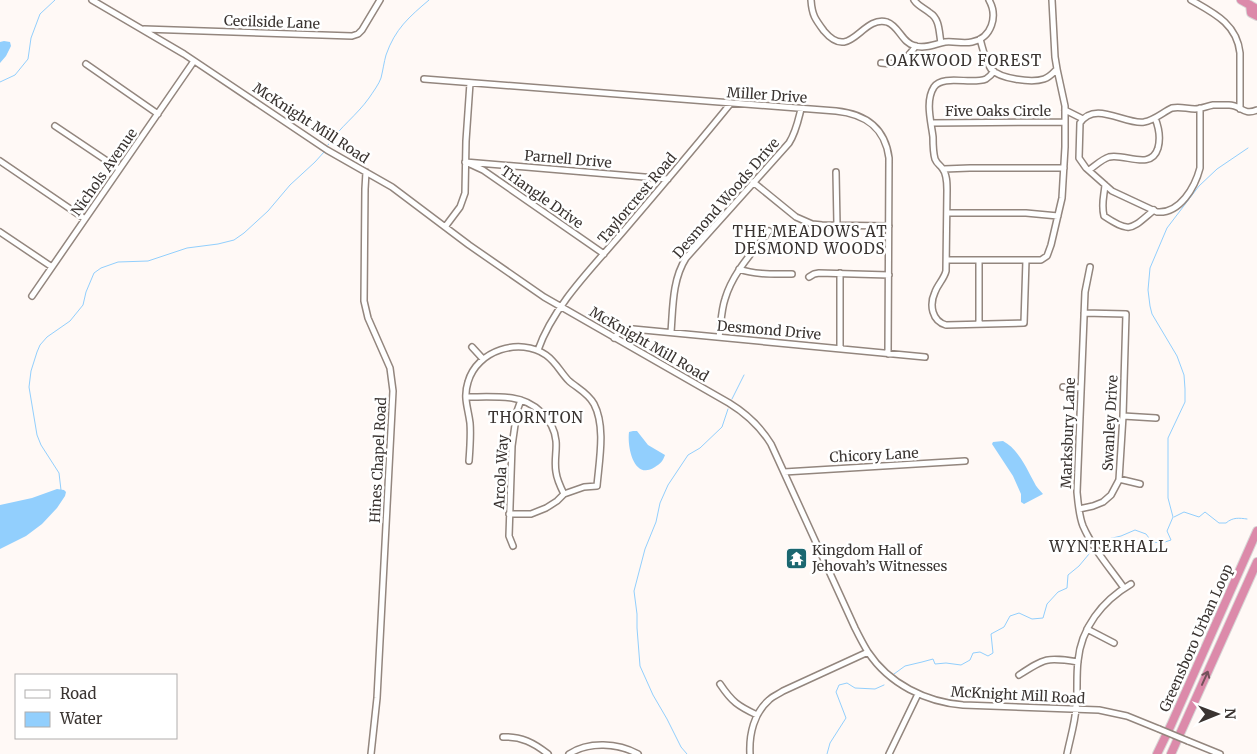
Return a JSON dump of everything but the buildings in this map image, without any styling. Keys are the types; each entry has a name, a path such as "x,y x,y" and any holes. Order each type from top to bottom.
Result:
{"highway":[{"path":"1240,0 1253,7 1251,13 1257,16"},
{"name":"Greensboro Urban Loop","path":"1157,754 1257,531"},
{"name":"Greensboro Urban Loop","path":"1171,754 1257,562"}],"street":[{"name":"McKnight Mill Road","path":"92,0 194,60 320,145 392,187 445,227 560,307 729,403 750,418 771,444 855,628 868,652 874,661 889,675 908,689 930,699 952,704 1099,710 1117,713 1220,754"},
{"name":"Cecilside Lane","path":"144,29 352,36 362,30 380,0"},
{"path":"811,0 811,9 814,17 834,40 842,42 849,40 874,22 882,22 890,24 908,42 916,46 926,47 941,43 968,42 980,39 986,35 994,20 993,9 989,0"},
{"path":"914,0 921,8 932,13 936,18 941,43"},
{"path":"947,260 1041,260 1047,256 1062,198 1065,122 1065,110 1054,51 1052,0"},
{"path":"1191,0 1224,20 1236,36 1240,46 1240,109"},
{"path":"980,39 990,68 1000,75 1013,79 1040,80 1048,78 1057,69"},
{"path":"881,63 900,64 916,46"},
{"name":"Nichols Avenue","path":"32,296 194,60"},
{"path":"86,64 158,114"},
{"path":"994,71 989,77 982,80 938,83 930,97 935,158 944,170 946,179 947,213 946,271 933,296 932,311 934,317 946,325 1024,323 1026,260"},
{"name":"Miller Drive","path":"424,80 848,112 865,118 874,125 886,143 889,158 888,354"},
{"path":"445,227 460,207 464,198 470,83"},
{"name":"Taylorcrest Road","path":"538,350 547,328 560,307 731,103"},
{"path":"1200,108 1200,168 1188,196 1172,209 1162,212 1154,210 1112,191 1079,158 1080,123 1083,119 1094,114 1106,114 1144,122 1155,118 1171,108 1180,107 1196,109 1200,108 1213,105 1230,105 1247,113 1257,110"},
{"name":"Desmond Woods Drive","path":"671,332 675,285 680,267 788,143 794,135 801,109"},
{"path":"1065,110 1083,119"},
{"path":"1089,170 1108,157 1116,156 1139,160 1152,158 1159,143 1159,128 1155,118"},
{"name":"Five Oaks Circle","path":"931,123 1065,122"},
{"path":"55,126 119,169"},
{"path":"0,161 85,219"},
{"name":"Parnell Drive","path":"465,162 668,179"},
{"name":"Triangle Drive","path":"465,162 483,170 604,254"},
{"path":"944,170 970,168 1064,168"},
{"name":"Hines Chapel Road","path":"366,172 364,199 364,301 368,318 390,368 393,391 377,698 371,754"},
{"path":"836,172 837,225"},
{"path":"753,182 796,217 812,224 889,226"},
{"path":"1106,185 1102,205 1104,216 1114,222 1126,228 1132,227 1154,210"},
{"path":"947,213 1026,213 1058,216"},
{"path":"720,337 724,300 731,282 769,231"},
{"path":"0,232 52,267"},
{"path":"979,260 979,324"},
{"name":"Marksbury Lane","path":"1090,267 1085,292 1077,492 1082,525 1090,540 1124,588"},
{"path":"739,269 766,274 792,274"},
{"path":"808,277 814,274 840,273 889,274"},
{"path":"840,273 840,348"},
{"name":"Swanley Drive","path":"1079,509 1103,502 1111,495 1119,479 1126,314 1084,313"},
{"name":"Desmond Drive","path":"614,338 619,332 626,329 925,357"},
{"path":"472,347 483,360"},
{"path":"469,461 470,429 466,398 468,380 475,368 497,351 508,347 538,350 553,360 570,381 588,396 594,404 600,426 597,486 584,486 564,494 546,508 531,514 509,514"},
{"path":"1063,387 1081,388"},
{"path":"466,398 512,398 534,406 544,414 551,423 556,438 555,471 564,494"},
{"name":"Arcola Way","path":"513,546 509,536 509,514 514,430 521,400"},
{"path":"1123,416 1156,418"},
{"name":"Chicory Lane","path":"784,472 965,461"},
{"path":"1119,479 1140,484"},
{"path":"1067,754 1076,709 1080,647 1087,629 1107,601 1131,584"},
{"path":"1087,629 1114,643"},
{"path":"750,754 754,722 760,710 770,699 783,691 868,652"},
{"path":"1019,675 1039,662 1046,660 1062,659 1078,662"},
{"path":"720,684 726,694 738,706 757,715"},
{"path":"889,754 918,694"},
{"path":"503,737 514,737 530,741 548,754"},
{"path":"569,754 582,747 598,745 623,748 638,754"}],"water":[{"path":"0,42 10,42 11,46 0,63"},
{"path":"637,431 648,445 665,455 657,466 648,470 642,470 637,466 629,446 629,432"},
{"path":"1003,441 1017,454 1043,494 1024,504 1021,502 1021,494 1013,476 992,444 993,442"},
{"path":"57,489 64,490 66,492 65,496 42,524 26,536 0,549 0,505 32,498"}],"waterway":[{"path":"0,82 15,75 28,59 31,38 40,14 55,0"},
{"path":"328,145 364,104 377,85 381,78 386,55 398,31 429,0"},
{"path":"1100,541 1121,536 1135,530 1146,534 1152,542 1162,543 1171,540 1167,531 1173,517 1168,498 1168,438 1185,402 1184,375 1177,356 1152,314 1148,290 1150,268 1167,228 1199,186 1217,169 1248,148"},
{"path":"61,490 59,473 41,445 37,435 29,387 31,371 40,345 47,337 70,321 83,305 94,273 101,268 118,262 148,261 187,248 234,240 268,211 290,185 324,152"},
{"path":"732,399 744,375"},
{"path":"687,754 681,747 653,695 640,666 634,591 645,549 668,485 688,455 700,448 722,427 728,409"},
{"path":"1174,517 1184,512 1199,517 1205,512 1219,523 1226,523 1236,518 1247,519"},
{"path":"894,674 905,666 933,659 935,664 961,665 970,660 973,653 980,652 988,656 993,653 991,634 1004,627 1010,616 1019,613 1032,619 1043,618 1047,604 1058,592 1067,588 1068,575 1089,554"},
{"path":"827,754 830,743 846,718 836,692 839,685 847,683 855,688 875,689 884,685"}],"place":[{"name":"Kingdom Hall of Jehovah’s Witnesses","path":"796,558"}],"district":[{"name":"OAKWOOD FOREST","path":"964,61"},
{"name":"THE MEADOWS AT DESMOND WOODS","path":"810,240"},
{"name":"THORNTON","path":"536,418"},
{"name":"WYNTERHALL","path":"1109,547"}]}
